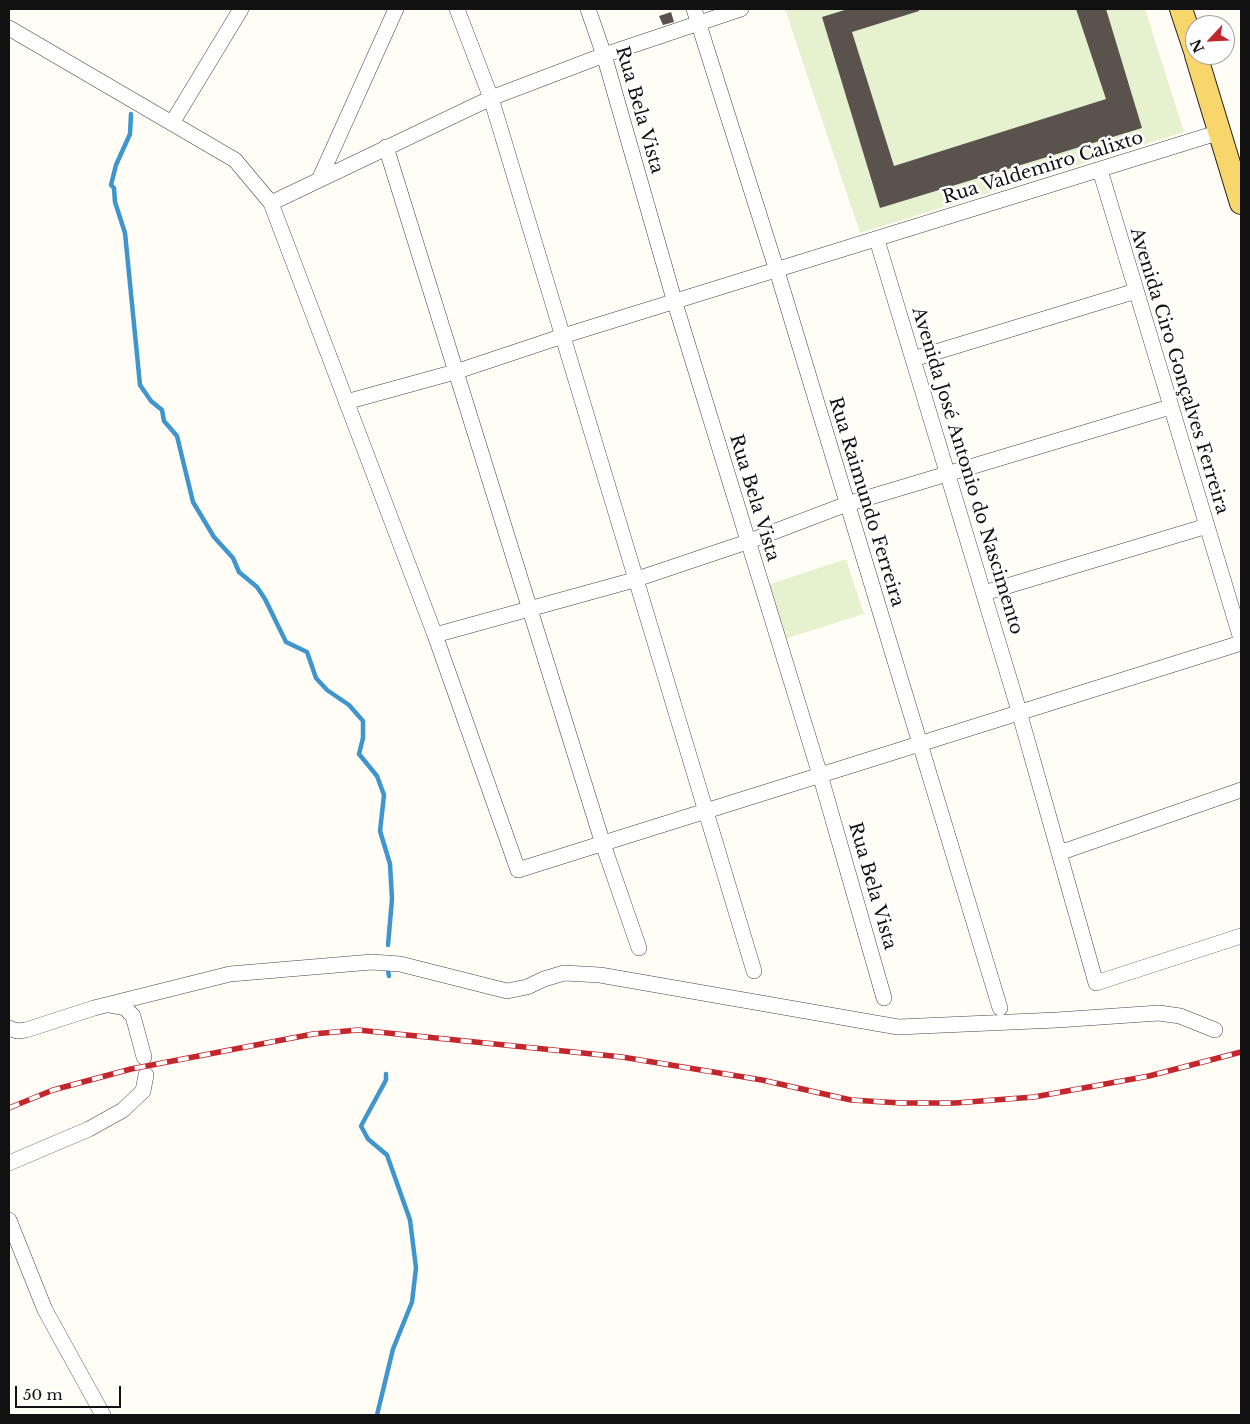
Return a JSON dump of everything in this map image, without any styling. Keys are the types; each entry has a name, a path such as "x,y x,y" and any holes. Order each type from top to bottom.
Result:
{"main road":[{"path":"1181,9 1185,21"},
{"path":"1199,65 1241,203"}],"street":[{"path":"172,123 241,9"},
{"path":"319,180 396,9"},
{"path":"457,9 491,98 634,580 754,971"},
{"name":"Rua Bela Vista","path":"588,9 604,55 675,303 747,542 821,776 884,998"},
{"path":"271,202 491,98 604,55 696,16 741,9"},
{"name":"Rua Raimundo Ferreira","path":"696,16 777,271 922,744 1000,1008"},
{"path":"9,28 235,160 271,202 435,635 518,870 821,776 1241,641"},
{"name":"Rua Valdemiro Calixto","path":"346,402 455,372 563,336 675,303 1220,132"},
{"path":"386,147 603,844 639,948"},
{"name":"Avenida Ciro Gonçalves Ferreira","path":"1100,170 1241,641"},
{"name":"Avenida José Antonio do Nascimento","path":"877,240 984,592 1096,983 1241,936"},
{"path":"913,359 1136,290"},
{"path":"435,635 634,580 747,542 847,504 1170,407"},
{"path":"984,592 1207,526"},
{"path":"1059,853 1241,790"},
{"path":"9,1028 17,1031 26,1030 96,1007 230,974 372,962 400,964 507,991 527,987 564,973 600,975 898,1027 1057,1020 1159,1013 1180,1016 1215,1030"},
{"path":"96,1007 114,1005 129,1011 137,1024 144,1058"},
{"path":"9,1163 89,1129 124,1110 143,1091 146,1075"},
{"path":"9,1220 45,1310 103,1415"}],"green space":[{"path":"785,9 1145,9 1184,132 860,233"},
{"path":"846,559 864,614 785,639 767,585"}],"building":[{"path":"848,9 918,9 919,11 852,32 894,166 1106,99 1076,9 1106,9 1142,128 880,208 822,17"},
{"path":"671,12 674,22 663,25 659,16"}],"waterway":[{"path":"131,114 130,134 116,165 111,185 114,188 115,202 125,233 140,385 151,401 162,410 164,421 177,436 193,502 214,537 233,558 239,572 257,587 286,642 307,652 316,678 327,690 349,705 363,721 363,738 359,754 377,776 384,795 380,831 390,864 392,899 388,945"},
{"path":"388,971 389,976"},
{"path":"377,1415 393,1349 412,1302 416,1268 410,1220 387,1155 368,1139 361,1126 386,1080 386,1074"}],"railway":[{"path":"9,1108 53,1090 131,1069 313,1034 358,1030 622,1057 762,1080 851,1100 901,1103 955,1103 1034,1097 1149,1076 1241,1052"}]}
